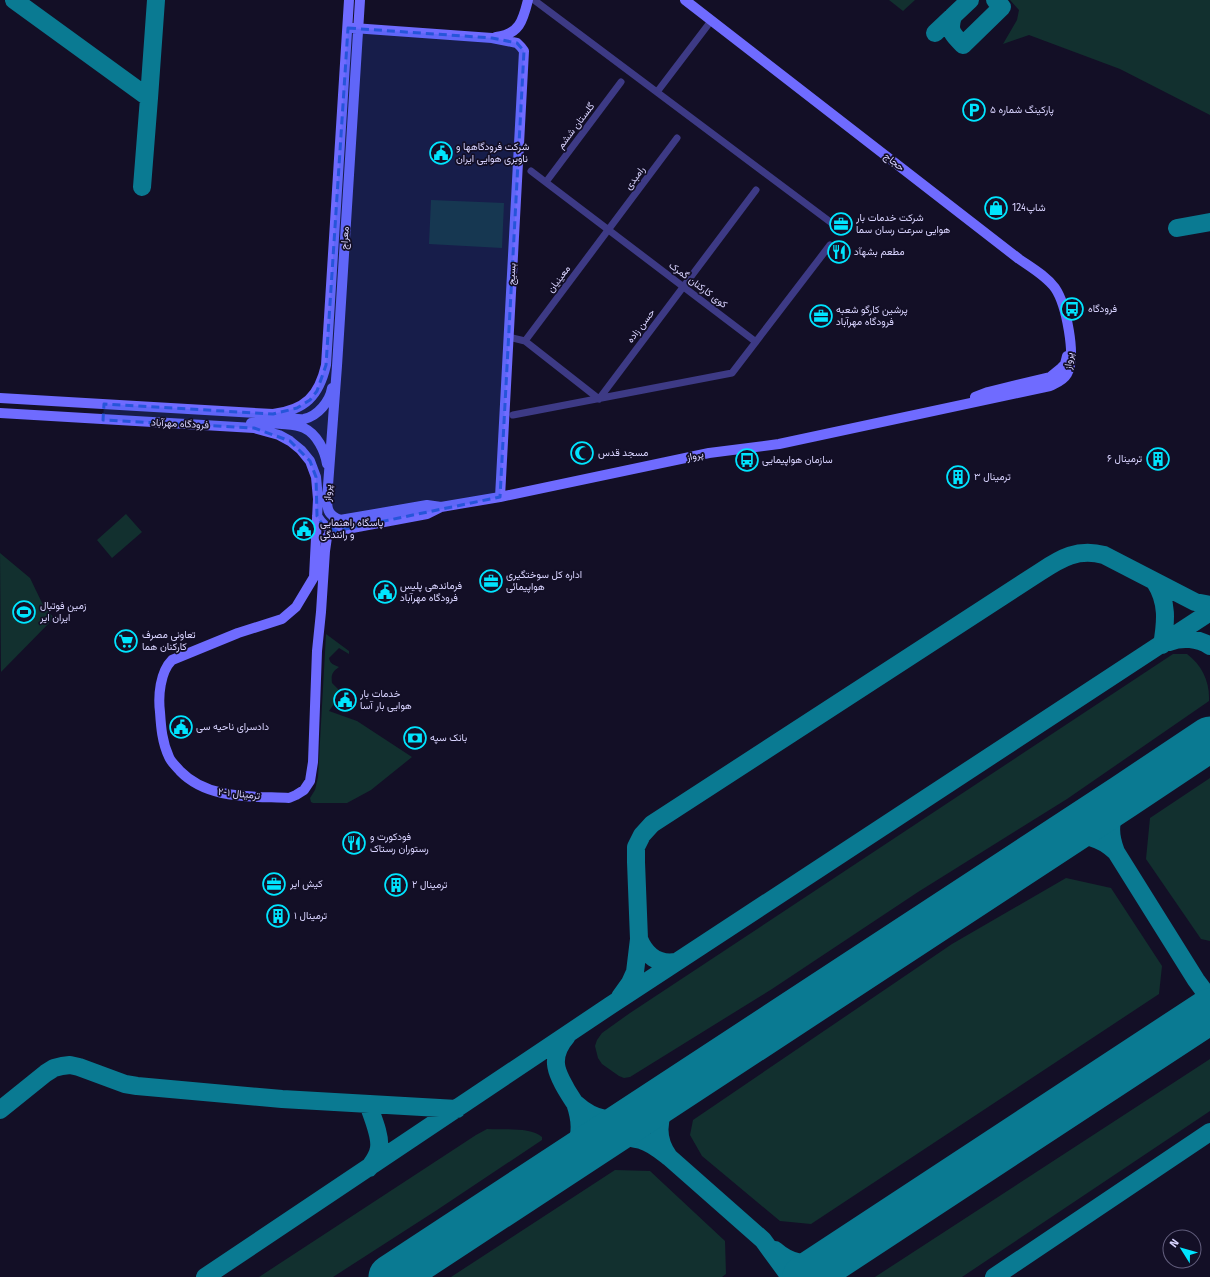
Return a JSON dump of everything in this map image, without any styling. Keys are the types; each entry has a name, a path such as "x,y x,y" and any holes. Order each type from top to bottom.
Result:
{"main road":[{"name":"معراج","path":"326,365 350,0"},
{"name":"معراج","path":"329,477 360,0"},
{"path":"348,28 492,38 504,36 516,29 523,20 528,0"},
{"name":"حجاج","path":"685,0 1019,259 1046,278 1055,288 1064,305 1070,344"},
{"name":"بسیج","path":"492,38 517,43 524,51 500,497"},
{"name":"پرواز","path":"336,530 422,515 441,507 500,497 709,453 779,444 1050,386 1065,378 1070,368 1070,344"},
{"name":"فرودگاه مهرآباد","path":"0,398 273,414 284,413 297,408 310,400 320,385 326,365"},
{"path":"273,414 303,419 312,417 324,407 332,392 337,366"},
{"path":"103,420 104,404"},
{"name":"فرودگاه مهرآباد","path":"0,413 254,428 279,435 290,441 301,450 310,461 316,477 318,499 317,516"},
{"path":"207,425 263,423 304,428 319,442 326,456 329,477"},
{"name":"پرواز","path":"329,477 327,508 332,516 340,520 427,505 441,507"},
{"path":"317,516 322,524 328,528 336,530"},
{"path":"317,516 316,537 319,577"},
{"path":"319,577 327,537 330,533 336,530"},
{"path":"316,537 321,531 326,533 327,537"},
{"name":"ترمینال ۱-۲","path":"319,577 321,612 317,651 310,782 304,790 289,798 222,793 207,789 195,783 185,775 170,758 163,738 159,697 161,685 168,664 172,660 238,633 282,619 296,607 319,577"}],"street":[{"path":"534,0 841,230"},
{"path":"657,92 711,21"},
{"name":"گلستان ششم","path":"546,182 621,82"},
{"name":"رامبدی","path":"609,230 677,138"},
{"name":"کوی کارکنان گمرک","path":"531,171 756,342"},
{"name":"حسن زاده","path":"599,399 756,190"},
{"name":"معینیان","path":"525,341 609,230"},
{"path":"513,415 732,373 830,245"},
{"path":"508,337 525,341 599,399"}],"highlighted area":[{"path":"348,28 492,38 517,43 524,51 500,497 336,531 322,524 317,516 316,477 310,461 290,441 254,428 103,420 104,404 273,414 297,408 310,400 317,391 326,365"}],"green space":[{"path":"889,0 915,0 903,11"},
{"path":"1010,0 1210,0 1210,115 1120,69 1029,35 1003,44 1017,20 1019,10"},
{"path":"431,200 504,203 502,248 429,244"},
{"path":"126,514 142,532 112,558 97,540"},
{"name":"زمین فوتبال ایران ایر","path":"0,553 30,578 43,605 54,618 1,672"},
{"path":"326,634 349,651 349,654 339,648 329,658 331,663 339,667 332,674 332,683 342,693 329,711 357,721 412,757 371,790 347,803 313,803 311,802 310,798 315,790 318,777"},
{"path":"1173,654 1187,654 1197,663 1204,674 1208,687 1209,701 1067,799 918,892 772,989 630,1077 624,1078 619,1076 602,1064 598,1058 595,1046 602,1033"},
{"path":"1210,778 1210,941 1201,939 1146,859 1150,818"},
{"path":"1066,878 1111,888 1162,966 1159,994 811,1224 780,1221 702,1156 690,1135 693,1120 952,944"},
{"path":"1210,1059 1210,1111 962,1277 875,1277"},
{"path":"487,1129 524,1130 537,1134 542,1137 542,1140 333,1277 259,1277 476,1135"},
{"path":"615,1170 650,1171 725,1241 726,1274 722,1277 451,1277"}],"taxiway":[{"path":"14,0 149,98 142,187"},
{"path":"149,98 156,0"},
{"path":"935,33 970,0"},
{"path":"953,16 951,26 952,32 963,45 1002,7 995,0"},
{"path":"1177,228 1210,222"},
{"path":"620,997 630,983 635,972 639,939 636,847 642,835 652,824 1048,567 1070,556 1086,553 1104,555 1195,602 1210,605"},
{"path":"1155,582 1162,597 1165,612 1162,645"},
{"path":"205,1277 611,1005 1210,612"},
{"path":"1169,642 1179,639 1190,639 1200,641 1210,646"},
{"path":"1123,797 1113,817 1111,830 1116,852 1196,980 1210,999"},
{"path":"1062,837 1091,837 1104,843 1116,852"},
{"path":"639,939 645,950 653,958 658,961 670,963 676,962"},
{"path":"567,1036 557,1052 556,1064 561,1080 573,1101 588,1120 595,1127 607,1133 645,1141 670,1158 763,1240 790,1277"},
{"path":"0,1110 46,1073 54,1068 70,1065 125,1084 137,1086 282,1099 457,1109"},
{"path":"669,1157 664,1148 659,1131 665,1106 676,1090"},
{"path":"563,1164 569,1157 577,1143 579,1136 580,1128 575,1103 590,1114 605,1119 621,1119 639,1114"},
{"path":"368,1104 379,1138 378,1154 369,1168"},
{"path":"994,1277 1210,1132"},
{"path":"589,1147 599,1142 620,1137"},
{"path":"775,1250 793,1261 812,1264 827,1263"}],"runway":[{"path":"391,1277 1210,739"},
{"path":"805,1277 1210,1011"}],"place":[{"name":"پارکینگ شماره ۵","path":"974,110"},
{"name":"شرکت فرودگاهها و ناوبری هوایی ایران","path":"441,153"},
{"name":"124شاپ","path":"996,208"},
{"name":"شرکت خدمات بار هوایی سرعت رسان سما","path":"841,224"},
{"name":"مطعم بشهآد","path":"839,252"},
{"name":"فرودگاه","path":"1072,309"},
{"name":"پرشین کارگو شعبه فرودگاه مهرآباد","path":"821,316"},
{"name":"مسجد قدس","path":"582,453"},
{"name":"ترمینال ۶","path":"1158,459"},
{"name":"سازمان هواپیمایی","path":"747,460"},
{"name":"ترمینال ۳","path":"958,477"},
{"name":"پاسگاه راهنمایی و رانندگی","path":"304,529"},
{"name":"اداره کل سوختگیری هواپیمائی","path":"491,581"},
{"name":"فرماندهی پلیس فرودگاه مهرآباد","path":"385,592"},
{"name":"زمین فوتبال ایران ایر","path":"24,612"},
{"name":"تعاونی مصرف کارکنان هما","path":"126,641"},
{"name":"خدمات بار هوایی بار آسا","path":"345,700"},
{"name":"دادسرای ناحیه سی","path":"181,727"},
{"name":"بانک سپه","path":"415,738"},
{"name":"فودکورت و رستوران رستاک","path":"354,843"},
{"name":"کیش ایر","path":"274,884"},
{"name":"ترمینال ۲","path":"396,885"},
{"name":"ترمینال ۱","path":"278,916"}]}
